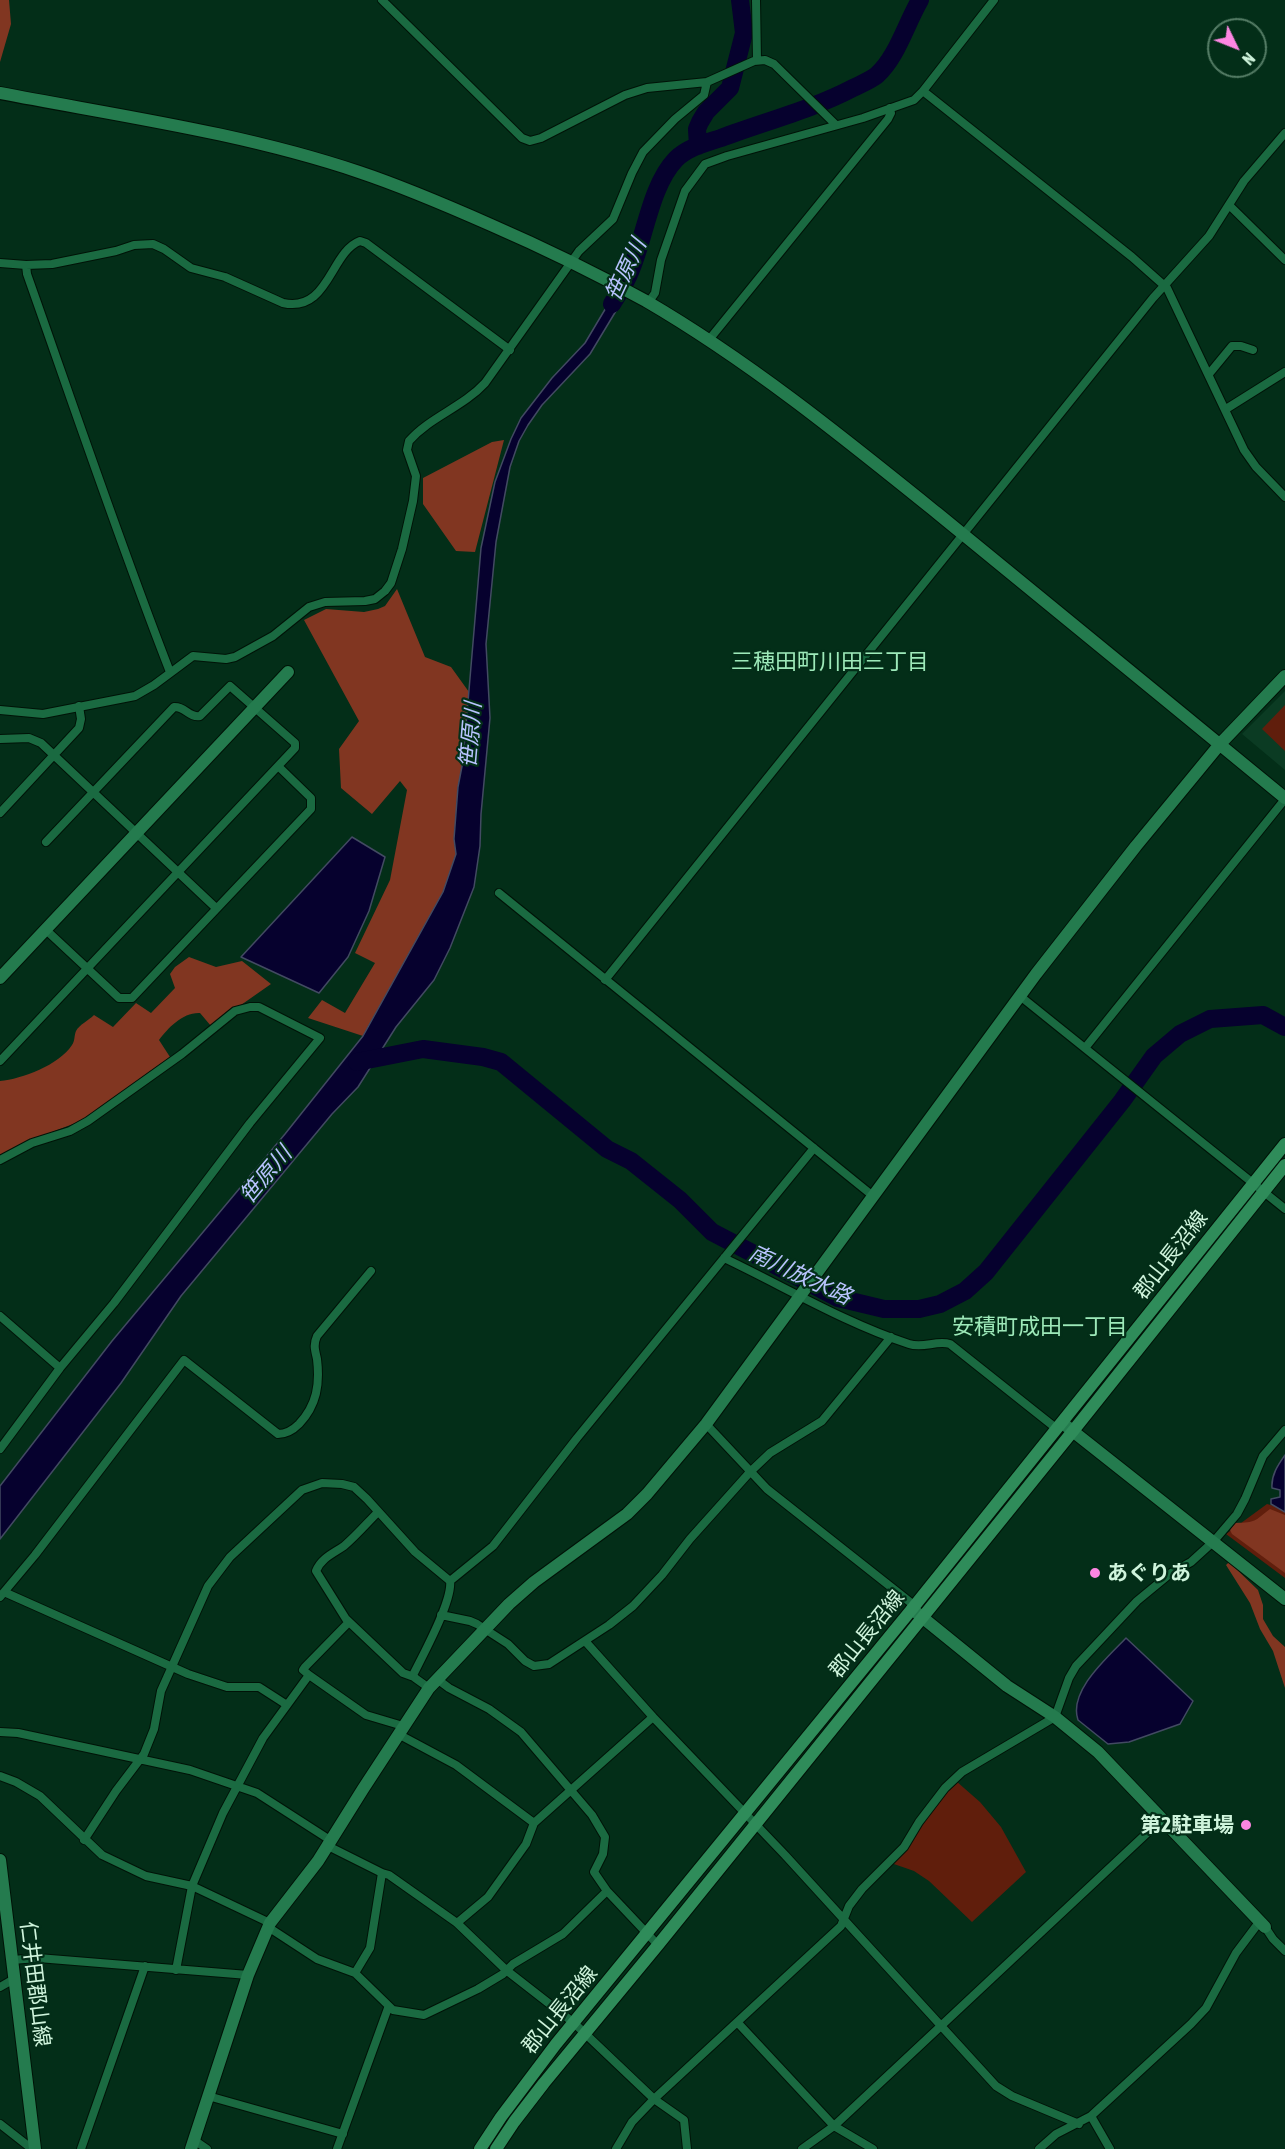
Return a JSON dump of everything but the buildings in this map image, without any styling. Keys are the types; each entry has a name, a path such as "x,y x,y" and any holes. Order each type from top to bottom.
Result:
{"main road":[{"name":"郡山長沼線","path":"480,2149 501,2117 574,2023 913,1608 1285,1144"},
{"name":"郡山長沼線","path":"496,2149 514,2122 585,2033 1073,1431 1285,1165"}],"street":[{"path":"382,0 522,138 530,141 541,138 618,98 639,90 710,80 755,60 765,60 774,64 835,124"},
{"path":"755,60 756,0"},
{"path":"648,303 655,293 661,260 685,191 705,164 835,124 863,118 914,100 994,0"},
{"path":"0,710 43,714 135,696 196,656 226,659 244,653 273,636 309,607 320,603 365,601 381,595 391,583 413,501 416,476 407,450 409,441 423,428 474,394 510,350 572,261 614,219 643,152 675,119 704,94 710,80"},
{"path":"923,91 1132,256 1164,284 1172,295 1249,458 1285,497"},
{"path":"0,93 160,123 282,150 357,171 432,199 572,261 648,303 785,394 1014,573 1285,798 1085,1048"},
{"path":"708,341 888,119 891,113 890,108"},
{"path":"605,980 1164,284 1209,236 1245,178 1285,133"},
{"path":"1229,205 1285,260"},
{"path":"0,263 26,265 64,262 134,245 153,244 191,268 225,277 283,303 292,304 304,302 315,295 351,247 360,242 366,243 510,350"},
{"path":"26,265 27,274 71,403 88,443 170,672"},
{"path":"1209,374 1232,346 1253,350"},
{"path":"1226,410 1285,372"},
{"path":"0,978 288,672"},
{"path":"207,2149 192,2145 248,1975 269,1925 318,1861 328,1842 433,1684 484,1629 534,1582 627,1514 647,1494 706,1424 1020,996 1136,846 1220,744 1285,676"},
{"path":"0,1062 295,748 295,743 230,686 200,716 194,716 180,707 171,708 46,842"},
{"path":"0,813 81,725 79,706"},
{"path":"0,739 35,739 41,743 216,908"},
{"path":"45,928 119,998 132,998 311,809 311,798 278,766"},
{"path":"499,893 873,1196"},
{"path":"1020,996 1285,1209"},
{"path":"0,1160 32,1143 70,1131 88,1121 182,1054 235,1011 259,1007 320,1038 250,1123 0,1449"},
{"path":"450,1581 487,1553 497,1542 577,1438 814,1148"},
{"path":"724,1258 891,1337 915,1346 945,1342 950,1344 1060,1426 1073,1431 1285,1599"},
{"path":"287,1704 259,1687 223,1686 188,1674 2,1595 184,1360 279,1434 286,1434 295,1427 311,1408 319,1385 314,1344 317,1336 371,1271"},
{"path":"0,1316 60,1368"},
{"path":"441,1615 470,1621 508,1644 525,1661 534,1666 549,1664 625,1613 644,1596 683,1547 750,1472 770,1453 822,1420 891,1337"},
{"path":"706,1424 767,1489 1007,1686 1055,1717 1098,1752 1285,1951"},
{"path":"616,2149 632,2122 654,2099 841,1926 845,1912 862,1889 904,1847 919,1822 945,1788 962,1772 1055,1717 1069,1678 1076,1666 1137,1600 1171,1573 1191,1562 1214,1541 1237,1514 1263,1456 1285,1430"},
{"path":"84,1840 116,1791 141,1759 154,1729 161,1691 215,1575 230,1557 302,1490 322,1483 348,1485 360,1492 415,1552 450,1581"},
{"path":"378,1512 315,1570 349,1622 403,1673 466,1695 515,1727 592,1815 605,1837 603,1854 594,1871 607,1892 658,1944"},
{"path":"414,1677 441,1615 450,1590 450,1581"},
{"path":"349,1622 303,1670 366,1715 401,1730 456,1765 534,1823"},
{"path":"585,1641 653,1718 844,1919 996,2086 1079,2124"},
{"path":"176,1970 192,1886 223,1813 263,1738 309,1676"},
{"path":"457,1923 488,1897 526,1844 534,1823 653,1718"},
{"path":"0,1732 18,1733 190,1770 263,1796 328,1842 389,1875 457,1923 506,1970 574,2023 654,2099 684,2120 687,2149"},
{"path":"0,1776 40,1796 102,1855 146,1876 192,1886 269,1925 317,1959 355,1973 367,1983 388,2008 417,2015 424,2015 470,1994 513,1964 563,1934 607,1892"},
{"path":"802,2149 834,2126 1161,1820"},
{"name":"仁井田郡山線","path":"0,1860 34,2149"},
{"path":"355,1973 369,1951 382,1873"},
{"path":"1039,2149 1056,2134 1091,2116 1206,2008 1236,1953 1262,1924"},
{"path":"12,1959 38,1958 248,1975"},
{"path":"81,2149 145,1966"},
{"path":"0,1987 14,1979"},
{"path":"338,2149 388,2008"},
{"path":"738,2023 834,2126 873,2149"},
{"path":"208,2096 343,2134"},
{"path":"1091,2116 1110,2149"},
{"path":"0,2124 34,2149"}],"shaded area":[{"path":"0,0 9,0 11,24 0,62"},
{"path":"504,440 475,552 456,551 423,504 423,478 492,442"},
{"path":"397,589 425,657 451,667 469,692 463,761 458,787 454,839 456,854 443,892 363,1036 308,1018 322,1000 345,1013 375,963 355,953 390,880 407,790 400,781 372,814 341,788 339,749 359,721 304,620 326,609 364,612 378,609 385,606"},
{"path":"1285,691 1285,770 1242,734"},
{"path":"1285,705 1285,751 1262,729"},
{"path":"189,957 216,967 242,961 271,984 211,1026 200,1013 182,1018 171,1026 159,1040 170,1057 81,1121 0,1155 0,1081 29,1074 58,1059 74,1042 77,1029 94,1015 113,1027 136,1003 151,1013 175,988 170,974 175,967"},
{"path":"1267,1504 1285,1509 1285,1578 1226,1534"},
{"path":"1270,1509 1285,1515 1285,1573 1232,1534 1230,1530 1235,1523 1254,1520"},
{"path":"1229,1562 1258,1590 1263,1605 1263,1619 1273,1636 1285,1647 1285,1688 1273,1651 1260,1629 1250,1603 1226,1565"},
{"path":"956,1781 980,1802 1001,1827 1026,1872 972,1922 929,1881 914,1871 891,1863"}],"water":[{"path":"616,291 625,296 590,354 542,405 528,425 519,441 510,467 496,542 486,644 490,718 480,846 474,887 450,948 434,980 396,1027 358,1087 332,1114 181,1296 121,1383 0,1539 0,1486 112,1341 285,1134 363,1036 443,892 456,854 454,839 458,787 463,761 481,548 495,482 521,418 552,378 585,343"},
{"path":"352,837 385,857 369,911 348,957 319,993 241,957"},
{"path":"1285,1455 1285,1512 1271,1504 1271,1499 1280,1497 1280,1490 1272,1488 1272,1483 1276,1470"},
{"path":"1126,1638 1193,1701 1180,1724 1129,1742 1108,1744 1078,1720 1076,1709 1084,1686"}],"waterway":[{"path":"698,146 697,129 700,122 706,112 730,88 744,33 740,0"},
{"name":"笹原川","path":"612,304 630,272 660,183 676,159 697,146 821,103 875,77 890,59 920,0"},
{"name":"南川放水路","path":"357,1062 423,1049 483,1057 501,1062 607,1149 631,1161 680,1200 712,1232 838,1298 884,1309 919,1309 940,1304 965,1291 986,1272 1122,1101 1154,1056 1180,1034 1210,1019 1263,1015 1285,1027"}],"place":[{"name":"あぐりあ","path":"1095,1573"},
{"name":"第2駐車場","path":"1246,1825"}],"district":[{"name":"三穂田町川田三丁目","path":"830,662"},
{"name":"安積町成田一丁目","path":"1040,1327"}]}
